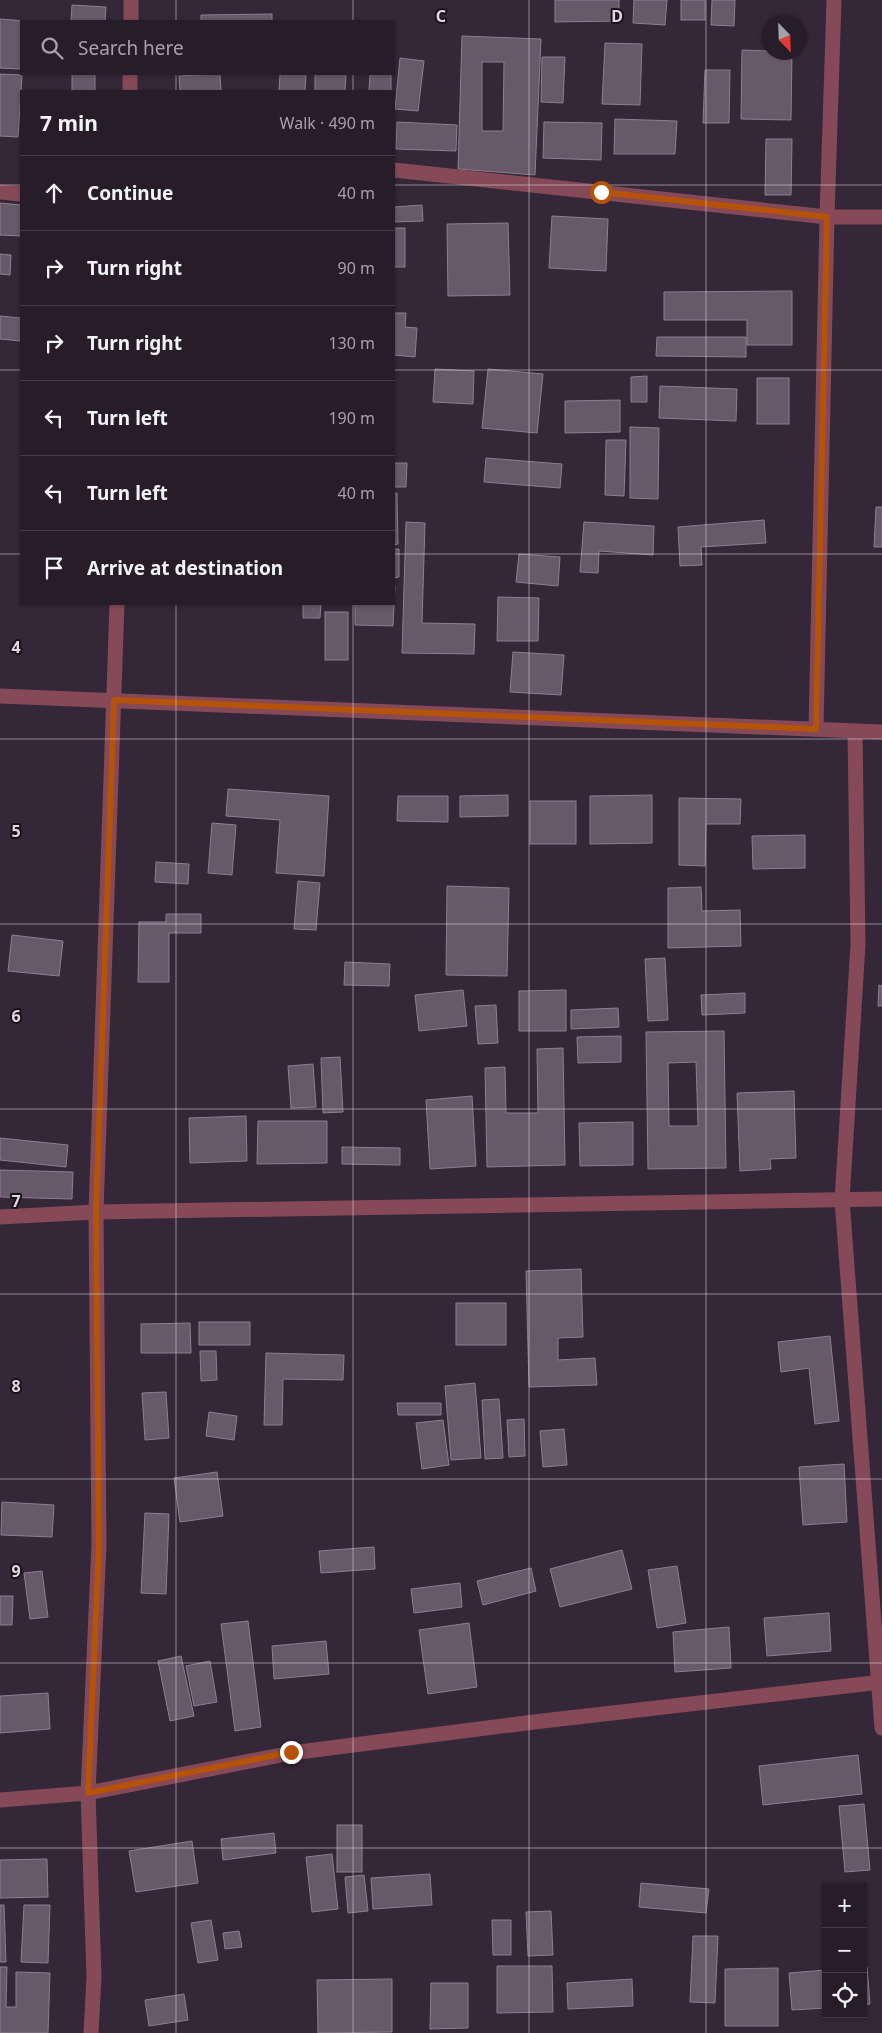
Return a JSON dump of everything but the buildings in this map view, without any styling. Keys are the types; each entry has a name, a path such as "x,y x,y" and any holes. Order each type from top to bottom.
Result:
{"street":[{"path":"131,0 131,20"},
{"path":"816,729 827,217 834,0"},
{"path":"130,75 130,90"},
{"path":"395,170 827,217 882,218"},
{"path":"0,192 20,194"},
{"path":"91,2033 94,1977 88,1793 99,1546 96,1212 117,605"},
{"path":"0,696 882,732"},
{"path":"855,731 858,945 842,1200 882,1728"},
{"path":"0,1217 96,1212 882,1199"},
{"path":"0,1800 88,1793 291,1752 880,1682"}],"route":[{"path":"291,1752 88,1793 99,1546 96,1212 114,700 816,729 827,217 601,192"}]}
